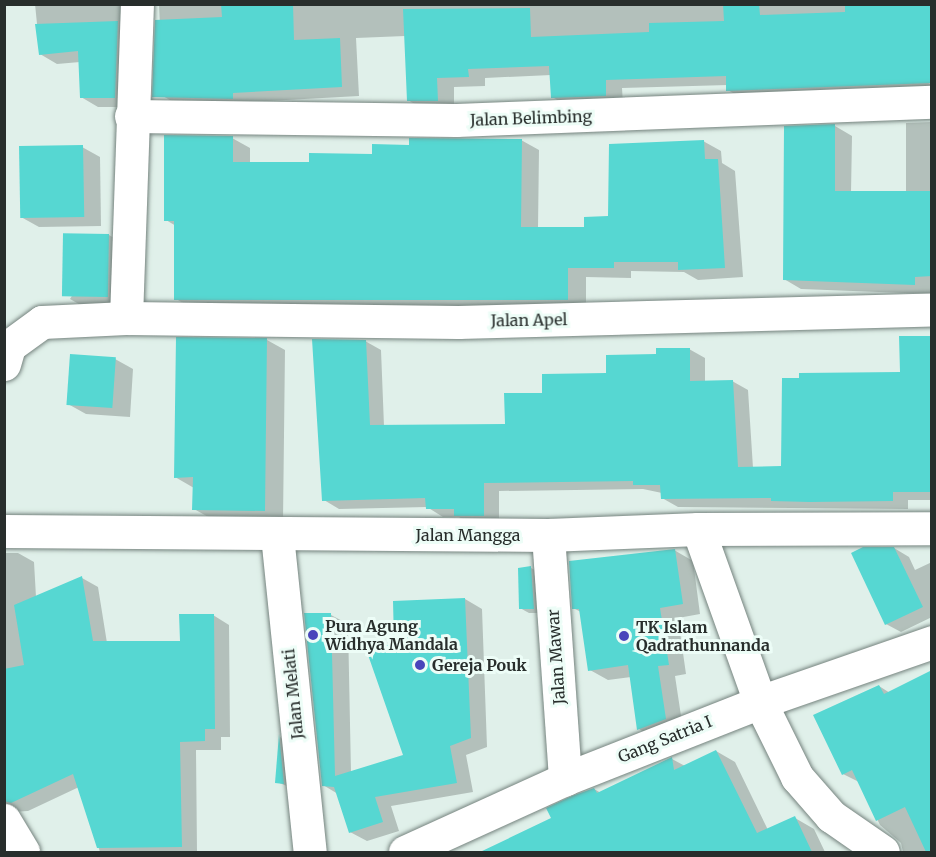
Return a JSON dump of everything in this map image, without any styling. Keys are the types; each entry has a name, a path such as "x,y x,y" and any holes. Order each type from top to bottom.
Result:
{"street":[{"path":"126,318 131,116 137,4"},
{"name":"Jalan Belimbing","path":"131,116 456,120 932,102"},
{"name":"Jalan Apel","path":"4,364 9,346 42,322 126,318 458,322 932,310"},
{"path":"698,528 760,702 797,777 831,816 884,852"},
{"name":"Jalan Mangga","path":"4,531 277,535 548,535 698,528 932,528"},
{"name":"Jalan Melati","path":"277,535 310,852"},
{"name":"Jalan Mawar","path":"548,535 564,779"},
{"name":"Gang Satria I","path":"405,852 564,779 760,702 932,642"},
{"path":"4,820 23,852"}],"building":[{"path":"221,4 293,4 294,40 340,38 342,87 233,93 233,99 152,97 155,20 222,17"},
{"path":"723,4 759,4 760,15 845,12 845,4 932,4 932,83 726,91 726,76 606,80 606,96 551,98 549,66 468,69 469,77 437,78 438,101 407,101 403,9 530,8 531,37 649,32 649,23 724,21"},
{"path":"118,21 115,98 80,98 78,51 39,55 35,24"},
{"path":"835,124 835,191 932,191 932,276 915,277 915,285 783,280 784,126"},
{"path":"164,135 233,136 233,162 309,162 309,153 372,154 372,144 409,145 409,138 522,139 521,227 584,227 584,217 608,216 609,144 704,140 705,159 718,159 725,268 678,270 678,262 614,262 614,268 568,268 568,300 174,300 174,221 164,221"},
{"path":"83,145 84,217 20,218 19,146"},
{"path":"63,233 109,234 108,297 62,296"},
{"path":"899,336 932,336 932,492 893,492 893,501 810,502 771,501 771,498 661,499 660,485 633,485 633,481 484,483 484,516 454,516 454,509 426,509 425,498 322,501 312,339 366,340 370,425 505,424 504,393 542,393 542,374 606,373 606,355 656,354 656,348 690,348 690,381 733,380 738,467 781,466 782,378 799,378 799,373 900,372"},
{"path":"176,337 267,338 265,511 192,510 193,477 174,478"},
{"path":"70,354 116,357 112,408 66,405"},
{"path":"863,547 894,547 923,607 885,625 851,553"},
{"name":"TK Islam Qadrathunnanda","path":"675,549 683,604 660,608 669,665 658,666 666,719 637,730 628,665 588,671 579,609 572,609 569,561"},
{"path":"531,566 534,609 519,609 518,568"},
{"path":"82,576 93,641 180,641 179,614 214,614 215,729 205,729 205,741 180,742 182,847 97,848 73,774 11,803 4,801 4,669 24,665 14,605"},
{"path":"465,598 471,738 450,746 457,783 375,797 383,822 349,833 334,787 322,786 304,613 331,613 335,776 403,755 367,652 394,643 393,601"},
{"path":"932,670 932,852 926,852 905,807 876,821 852,770 842,775 813,715 879,685 884,694"},
{"path":"279,734 284,784 275,783"},
{"path":"716,750 757,833 795,816 812,852 480,852 551,818 546,808 572,796 594,788 597,793 672,757 674,770"}],"place":[{"name":"Pura Agung Widhya Mandala","path":"313,635"},
{"name":"TK Islam Qadrathunnanda","path":"624,636"},
{"name":"Gereja Pouk","path":"420,665"}]}
